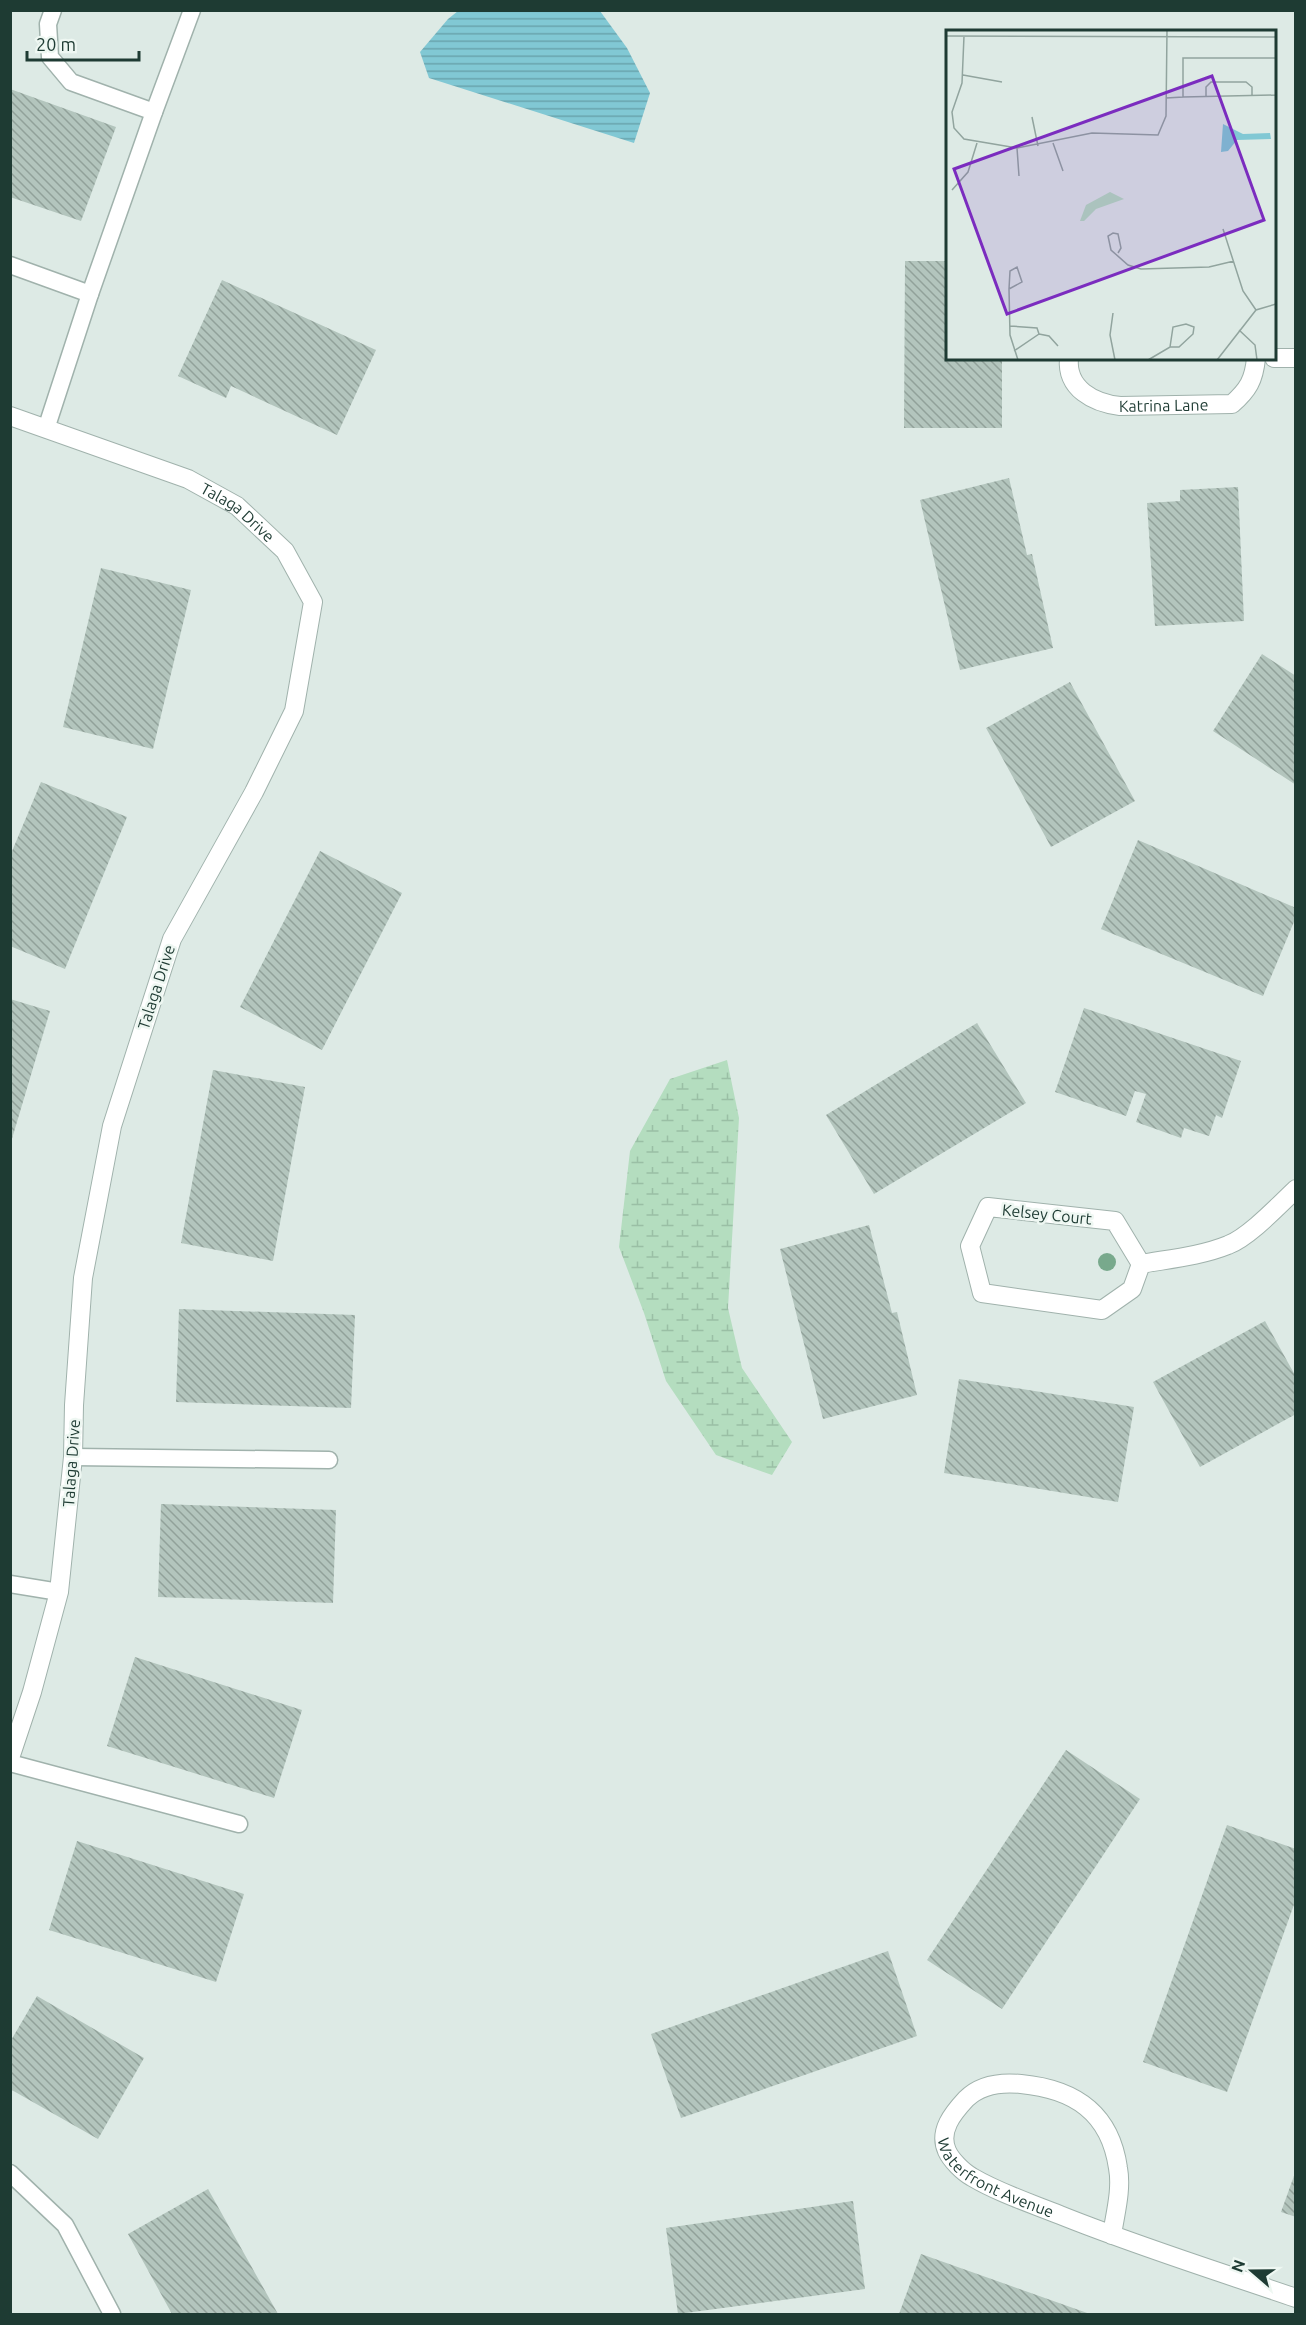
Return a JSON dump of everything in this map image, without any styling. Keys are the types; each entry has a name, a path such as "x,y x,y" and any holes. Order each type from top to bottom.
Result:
{"street":[{"path":"1276,358 1296,358"},
{"name":"Katrina Lane","path":"1069,360 1074,381 1086,395 1102,404 1120,406 1232,404 1246,392 1254,376 1256,360"},
{"name":"Talaga Drive","path":"10,416 188,478 237,506 285,551 313,602 294,711 254,792 172,939 112,1126 83,1278 74,1406 73,1457 59,1592 32,1692 10,1761"},
{"path":"1141,1264 1188,1256 1229,1245 1267,1217 1296,1189"},
{"name":"Kelsey Court","path":"988,1208 1000,1209 1114,1221 1141,1264 1132,1289 1102,1310 982,1293 970,1246 988,1208"},
{"name":"Waterfront Avenue","path":"1112,2235 1118,2197 1118,2168 1108,2134 1096,2114 1066,2093 1039,2086 1018,2084 983,2087 960,2105 949,2120 944,2135 947,2151 969,2176 1112,2235 1296,2298"}],"lane":[{"path":"52,10 48,24 51,57 71,82 154,112"},
{"path":"46,429 90,294 192,10"},
{"path":"10,265 90,294"},
{"path":"73,1457 329,1460"},
{"path":"10,1584 59,1592"},
{"path":"10,1761 239,1824"},
{"path":"10,2173 65,2225 112,2314"}],"green space":[{"path":"727,1060 739,1118 728,1308 742,1368 792,1442 772,1475 716,1455 666,1381 619,1247 630,1151 670,1079"}],"water":[{"path":"458,11 600,11 627,48 650,93 634,143 429,78 420,52 448,19"}],"building":[{"path":"10,89 116,127 81,221 10,197"},
{"path":"905,261 946,261 946,360 1002,360 1002,428 904,428"},
{"path":"222,280 376,350 337,435 231,386 226,398 178,376"},
{"path":"1009,478 1027,555 1032,554 1053,648 960,670 920,500"},
{"path":"1238,487 1244,621 1155,626 1147,503 1180,501 1180,490"},
{"path":"101,568 191,590 153,749 63,727"},
{"path":"1262,654 1296,676 1296,785 1213,731"},
{"path":"1070,682 1135,801 1051,847 986,728"},
{"path":"41,782 127,817 65,969 10,946 10,856"},
{"path":"1138,840 1296,908 1296,917 1263,996 1101,929"},
{"path":"320,851 402,893 322,1050 240,1007"},
{"path":"10,999 50,1011 11,1142 10,1142"},
{"path":"1084,1008 1241,1061 1222,1118 1216,1115 1209,1136 1184,1128 1181,1138 1136,1122 1146,1094 1135,1091 1126,1116 1055,1092"},
{"path":"977,1023 1026,1103 874,1194 826,1115"},
{"path":"213,1070 305,1087 273,1261 181,1243"},
{"path":"869,1225 892,1313 897,1312 917,1395 823,1419 780,1249"},
{"path":"179,1309 355,1315 351,1408 176,1402"},
{"path":"1265,1321 1296,1377 1296,1414 1200,1467 1153,1382"},
{"path":"959,1379 1134,1407 1118,1502 944,1473"},
{"path":"161,1504 336,1510 333,1603 158,1597"},
{"path":"135,1657 302,1710 274,1798 107,1746"},
{"path":"1066,1750 1140,1799 1002,2009 927,1960"},
{"path":"1227,1825 1296,1849 1296,1899 1227,2092 1143,2062"},
{"path":"77,1841 244,1894 216,1982 49,1930"},
{"path":"888,1951 917,2036 681,2118 651,2034"},
{"path":"37,1996 144,2058 98,2139 10,2089 10,2042"},
{"path":"1296,2173 1296,2217 1281,2212"},
{"path":"208,2189 278,2314 172,2314 128,2234"},
{"path":"853,2201 865,2289 678,2314 666,2228"},
{"path":"921,2254 1090,2314 899,2314"}]}
